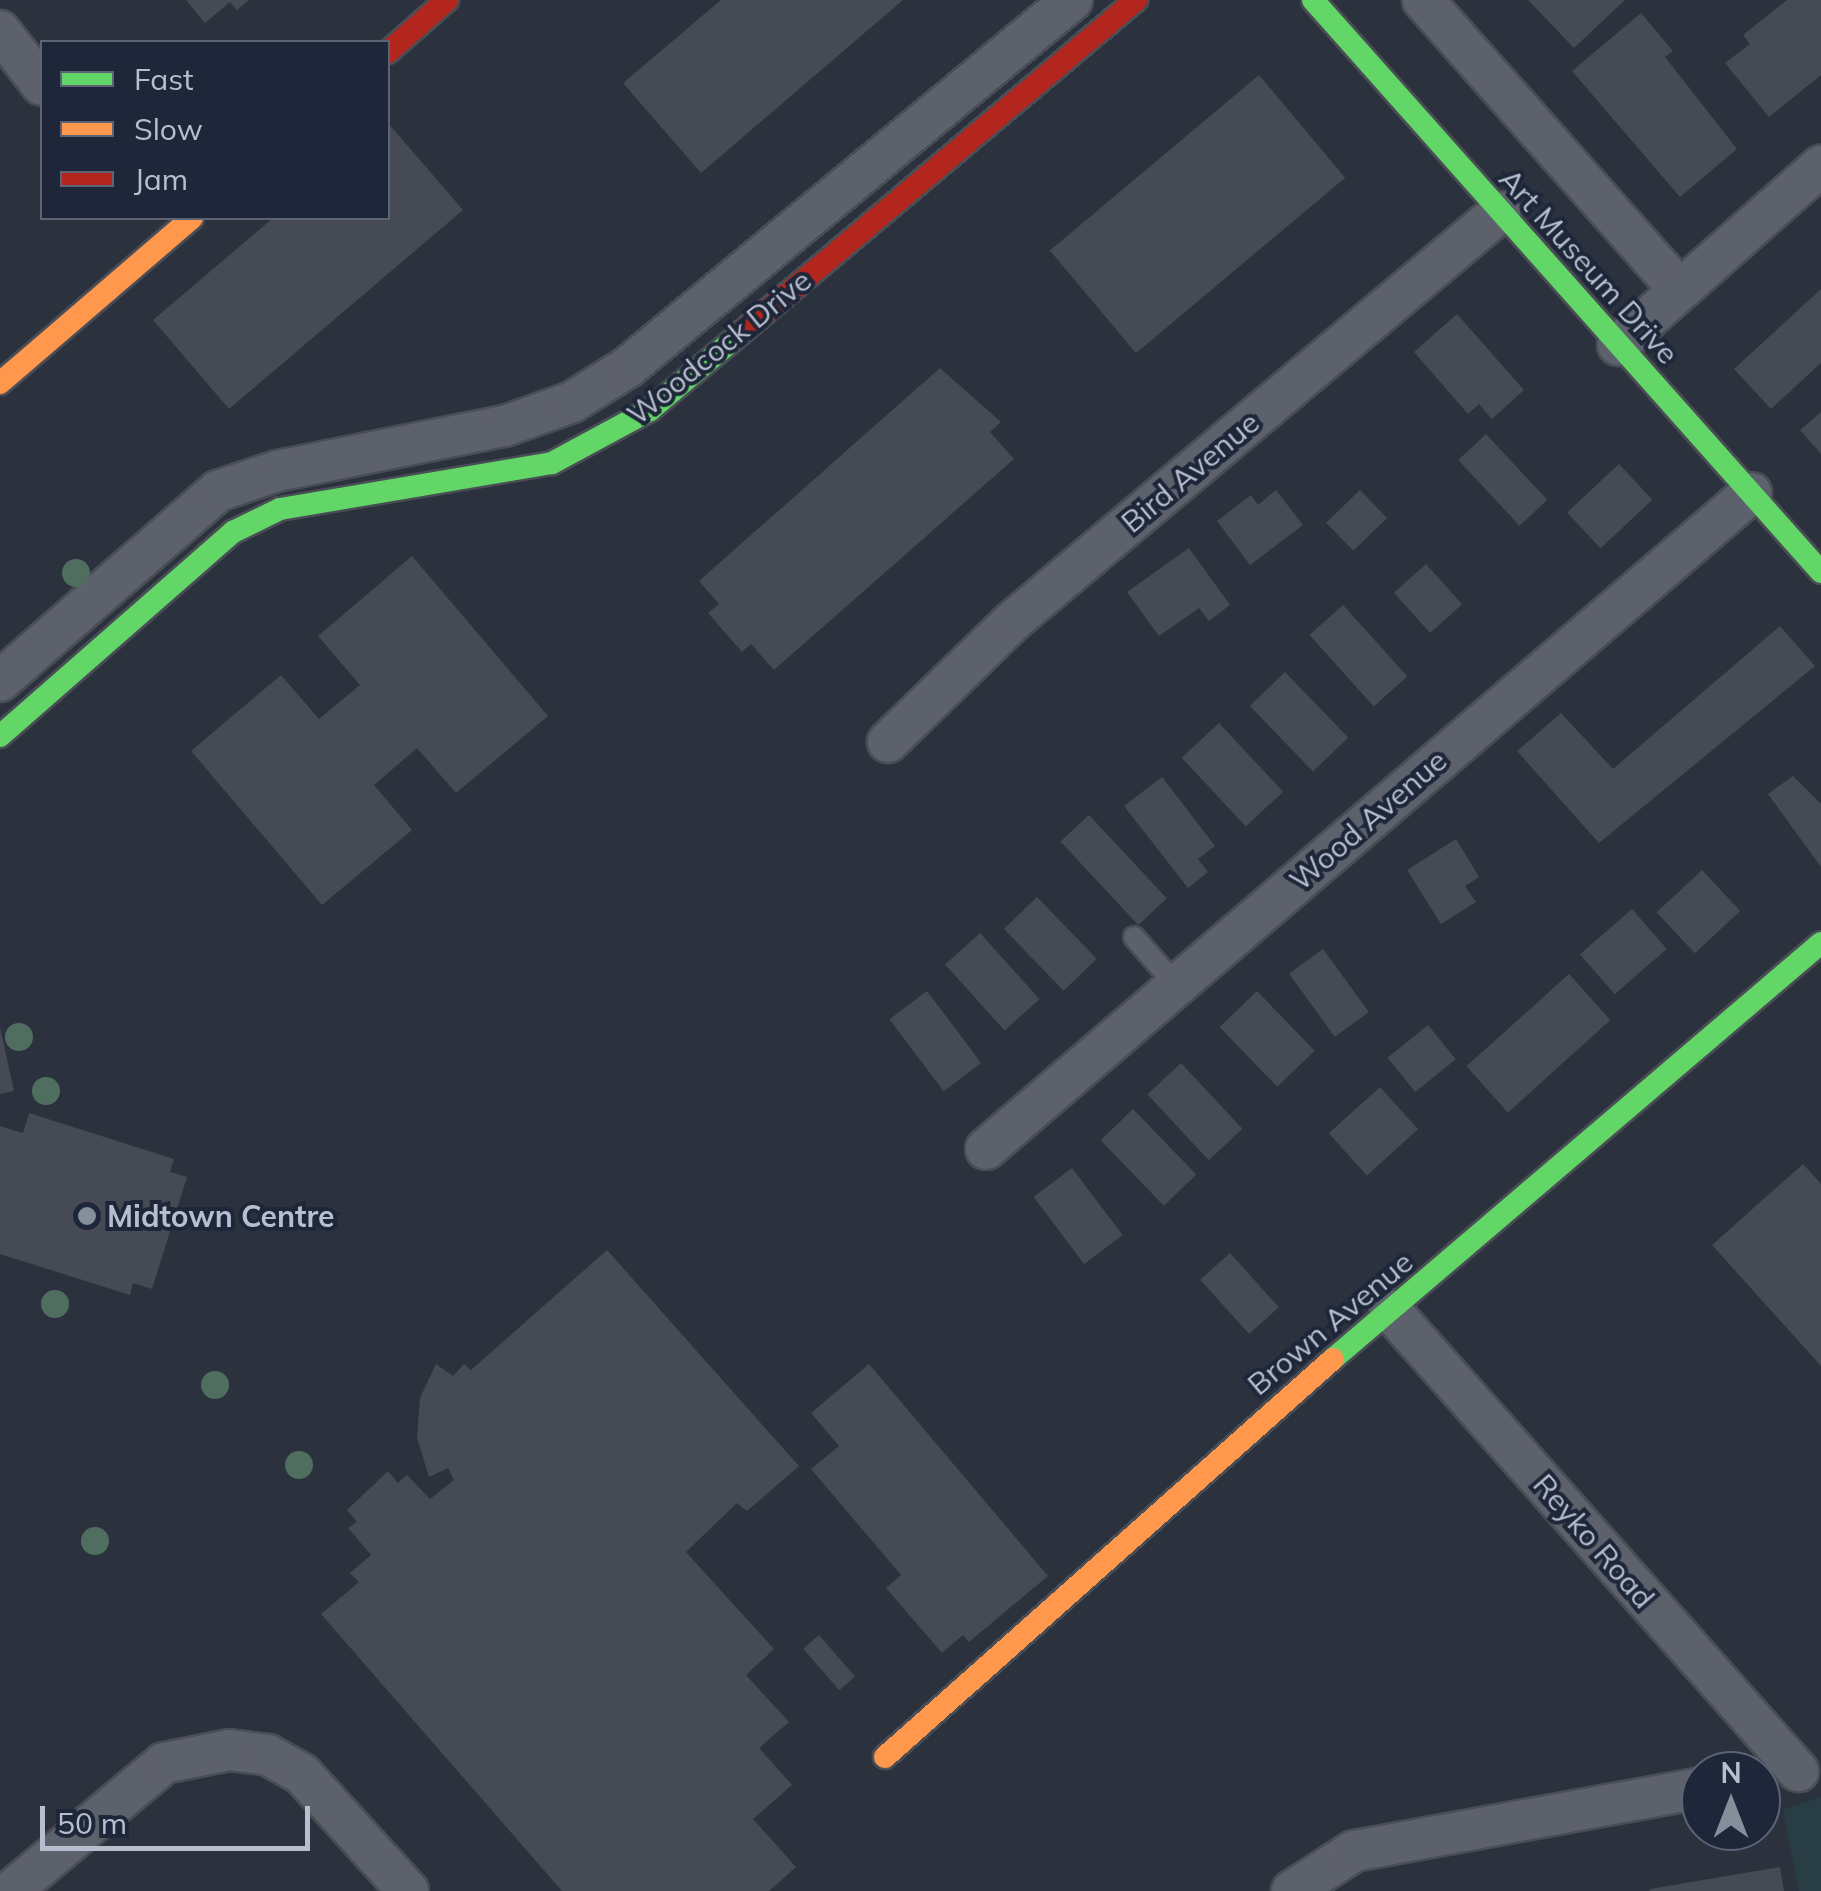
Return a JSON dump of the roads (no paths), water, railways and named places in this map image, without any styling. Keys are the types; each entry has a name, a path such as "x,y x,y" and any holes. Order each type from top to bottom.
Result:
{"street":[{"path":"390,50 448,0"},
{"name":"Woodcock Drive","path":"0,681 218,492 277,470 506,426 572,402 628,367 1072,0"},
{"name":"Woodcock Drive","path":"0,736 233,532 280,509 552,464 650,410 1136,0"},
{"name":"Art Museum Drive","path":"1313,0 1821,572"},
{"path":"1423,0 1680,290"},
{"path":"0,31 40,82"},
{"path":"1618,345 1821,166"},
{"name":"Bird Avenue","path":"888,742 1012,621 1500,212"},
{"path":"0,383 168,225"},
{"name":"Wood Avenue","path":"986,1148 1750,492"},
{"name":"Brown Avenue","path":"885,1757 1390,1310 1821,943"},
{"name":"Reyko Road","path":"1390,1310 1793,1771"},
{"path":"12,1891 164,1763 229,1750 268,1754 302,1774 408,1891"},
{"path":"1292,1891 1354,1851 1681,1792"}],"lane":[{"path":"1134,937 1176,985"}],"place":[{"name":"Midtown Centre","path":"87,1216"}]}
